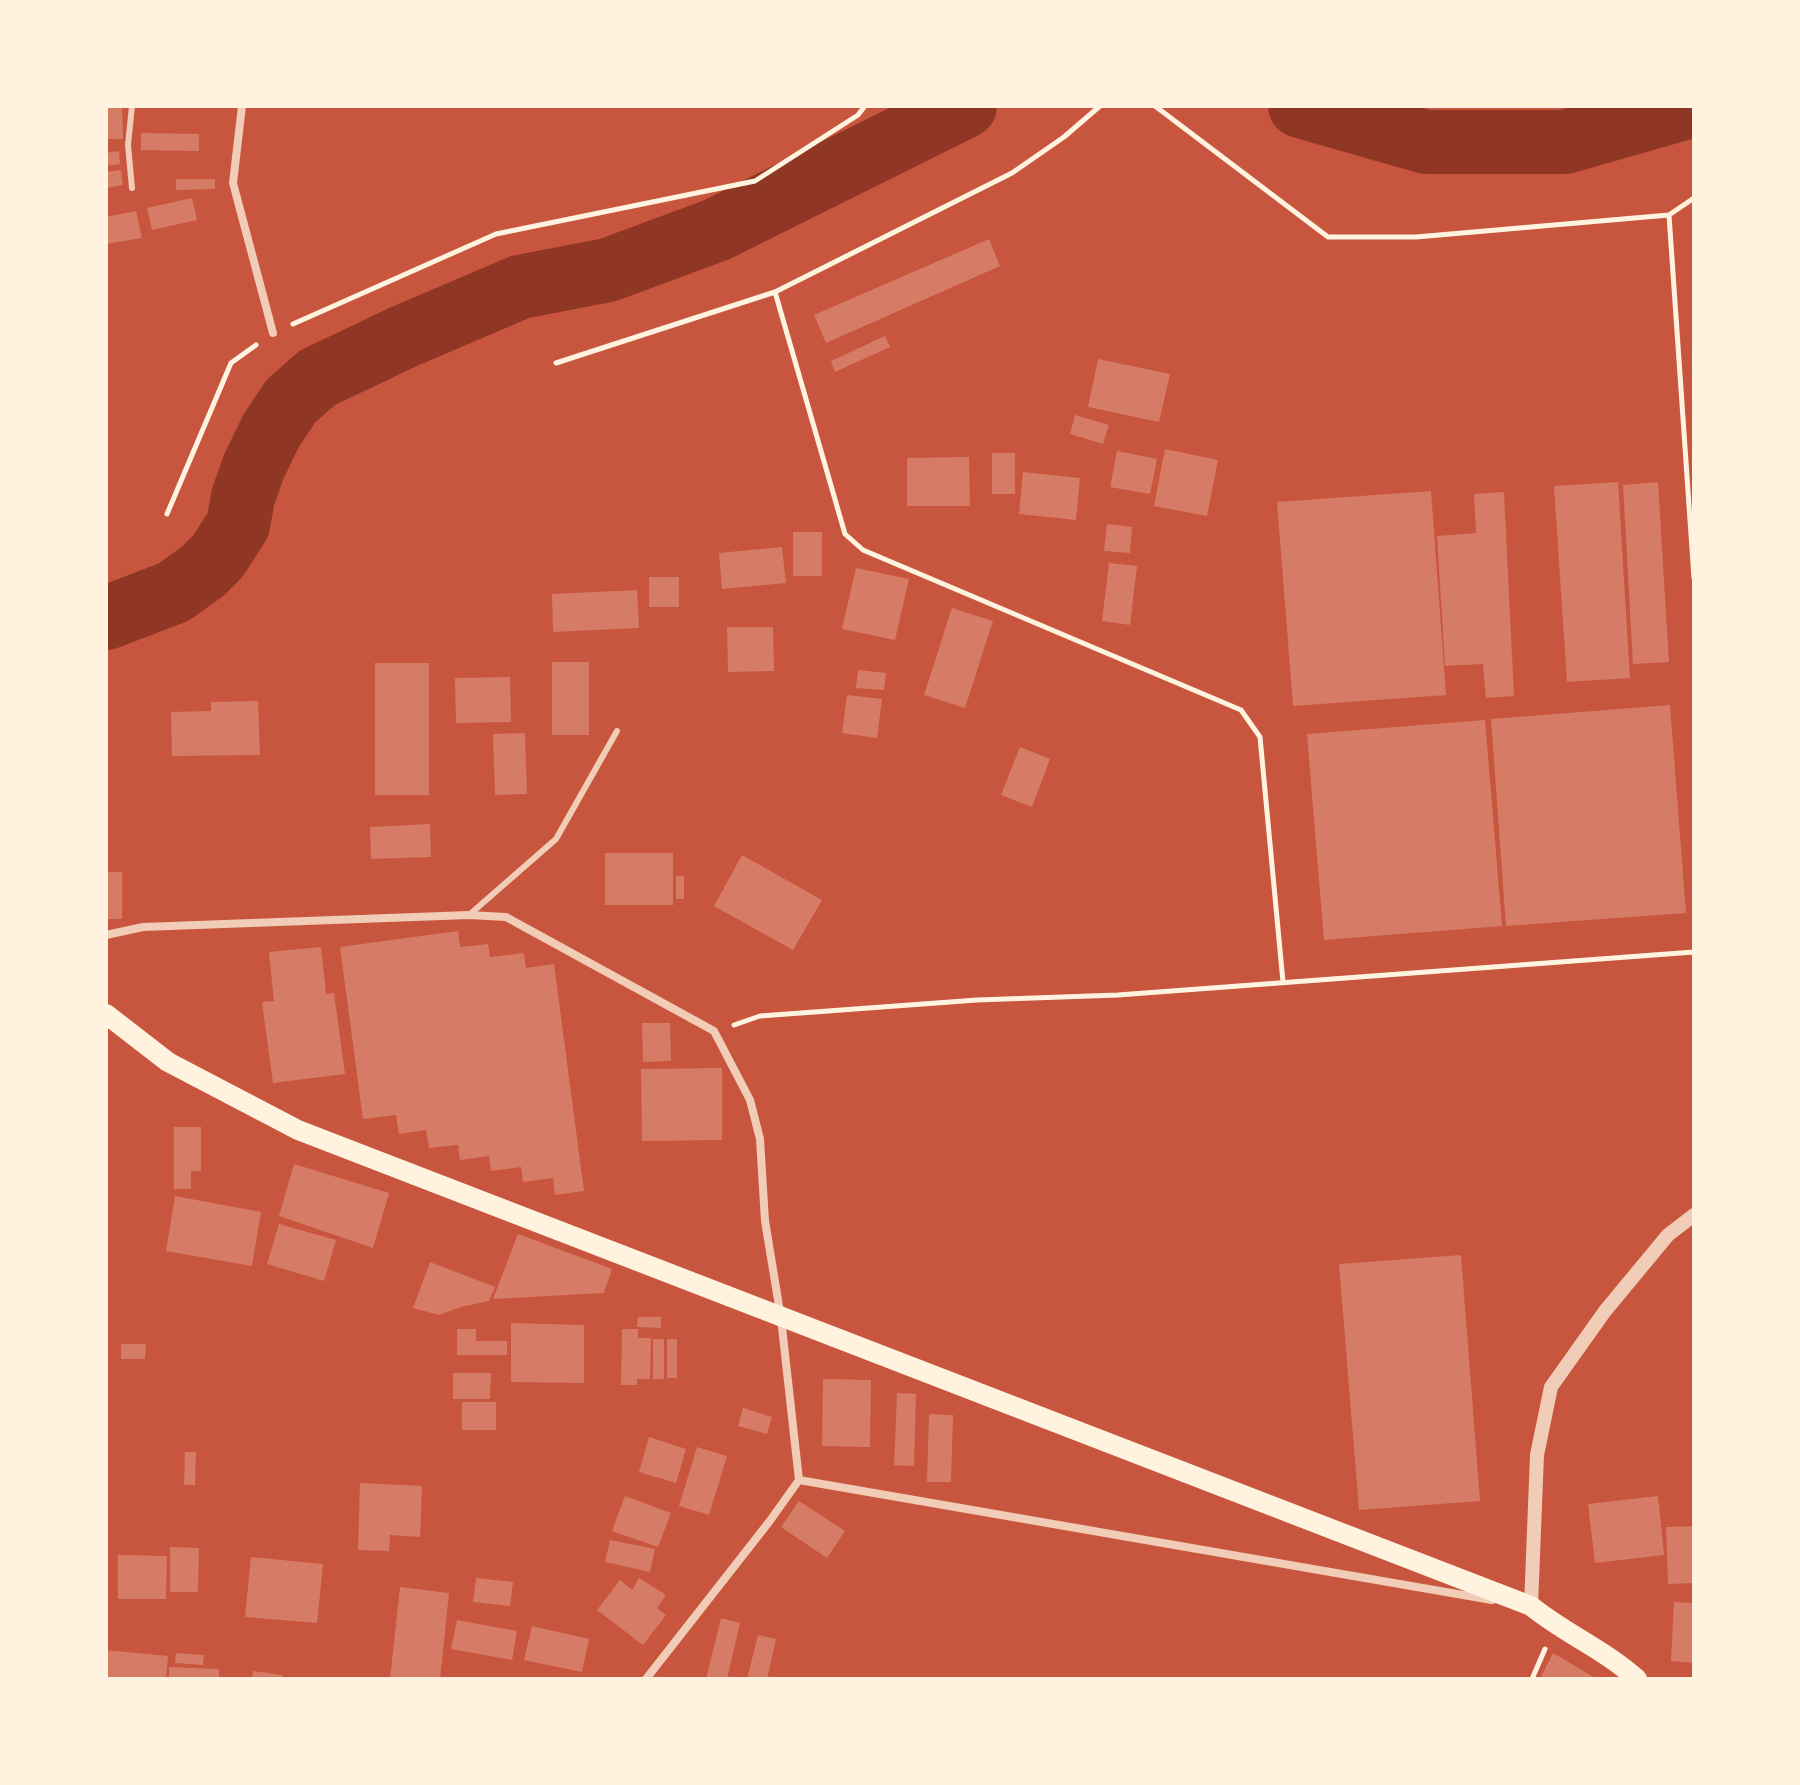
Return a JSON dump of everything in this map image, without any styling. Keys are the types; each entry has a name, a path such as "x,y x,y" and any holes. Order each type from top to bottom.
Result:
{"main road":[{"path":"106,1014 168,1062 298,1130 1531,1606 1555,1626 1623,1667 1637,1679"}],"street":[{"path":"242,106 233,183 273,333"},
{"path":"106,935 143,927 469,915 506,917 714,1031 750,1100 760,1139 765,1221 781,1318 799,1480 646,1679"},
{"path":"799,1480 1531,1606 1537,1455 1551,1387 1605,1311 1668,1235 1694,1215"}],"lane":[{"path":"132,106 128,145 132,188"},
{"path":"469,915 556,839 617,731"}],"path":[{"path":"167,514 231,363 273,333 496,234 755,181 858,115 865,106"},
{"path":"556,363 775,292 1012,173 1064,137 1100,106"},
{"path":"1155,106 1328,237 1416,237 1669,215 1694,198"},
{"path":"1669,215 1694,578"},
{"path":"775,292 845,534 863,550 1241,710 1260,737 1283,982"},
{"path":"714,1031 760,1016 977,1000 1118,995 1694,952"}],"building":[{"path":"106,106 122,106 123,139 106,139"},
{"path":"141,133 199,134 199,151 141,150"},
{"path":"119,151 120,164 106,166 106,153"},
{"path":"121,170 123,185 106,188 106,172"},
{"path":"176,179 215,179 215,189 176,190"},
{"path":"192,198 197,220 152,230 147,208"},
{"path":"136,211 142,238 106,244 106,217"},
{"path":"989,239 1000,266 826,343 814,315"},
{"path":"885,336 890,347 835,372 831,361"},
{"path":"1098,359 1170,374 1159,422 1088,407"},
{"path":"1075,415 1109,425 1103,444 1070,434"},
{"path":"1165,449 1218,460 1207,516 1154,506"},
{"path":"1117,451 1157,459 1150,494 1110,487"},
{"path":"992,453 1015,453 1015,494 992,494"},
{"path":"969,457 970,506 907,506 907,458"},
{"path":"1023,472 1080,478 1076,520 1019,514"},
{"path":"1618,482 1630,678 1567,682 1554,486"},
{"path":"1658,482 1669,662 1633,664 1623,485"},
{"path":"1431,491 1446,695 1293,706 1277,502"},
{"path":"1504,492 1514,696 1486,698 1483,664 1445,666 1437,536 1476,533 1474,494"},
{"path":"1107,524 1132,527 1130,553 1104,551"},
{"path":"793,532 822,532 822,576 793,576"},
{"path":"782,547 786,583 722,589 719,553"},
{"path":"1109,563 1137,566 1130,625 1102,621"},
{"path":"856,568 909,579 895,640 842,629"},
{"path":"649,577 679,577 679,607 649,607"},
{"path":"637,590 639,628 553,632 552,594"},
{"path":"952,608 993,621 965,708 924,695"},
{"path":"727,627 773,627 774,671 728,672"},
{"path":"552,662 589,662 589,735 552,735"},
{"path":"375,663 429,663 429,795 375,795"},
{"path":"858,670 886,673 884,690 856,688"},
{"path":"510,677 511,722 456,723 455,678"},
{"path":"847,695 882,699 877,738 842,733"},
{"path":"258,701 260,755 172,756 171,712 211,711 211,702"},
{"path":"1670,705 1686,913 1506,926 1491,719"},
{"path":"1485,720 1502,926 1324,940 1307,734"},
{"path":"525,733 527,794 495,795 493,734"},
{"path":"1020,747 1050,759 1032,807 1001,795"},
{"path":"430,824 431,857 371,859 370,827"},
{"path":"605,853 673,853 673,905 605,905"},
{"path":"742,855 822,900 793,950 714,906"},
{"path":"106,872 122,872 122,919 106,919"},
{"path":"676,876 684,876 684,899 676,899"},
{"path":"458,931 460,947 488,944 490,957 524,953 526,968 554,964 584,1191 555,1195 553,1178 523,1182 521,1167 491,1171 489,1156 460,1160 458,1145 429,1148 426,1130 399,1134 396,1115 363,1119 340,947"},
{"path":"321,947 326,994 334,993 345,1074 273,1083 262,1002 274,1001 269,952"},
{"path":"642,1023 670,1023 671,1061 643,1062"},
{"path":"722,1068 722,1140 642,1141 641,1069"},
{"path":"174,1127 201,1127 201,1171 191,1171 191,1189 174,1189"},
{"path":"294,1164 389,1193 373,1248 279,1216"},
{"path":"175,1196 261,1212 252,1266 166,1251"},
{"path":"279,1224 336,1240 324,1281 267,1264"},
{"path":"518,1234 612,1269 604,1293 493,1299"},
{"path":"1461,1255 1480,1501 1359,1510 1339,1264"},
{"path":"430,1262 495,1287 489,1301 439,1315 413,1308"},
{"path":"638,1317 661,1317 661,1328 637,1327"},
{"path":"511,1323 584,1325 584,1383 511,1382"},
{"path":"457,1329 476,1329 476,1341 507,1341 507,1355 457,1355"},
{"path":"622,1329 638,1329 638,1338 651,1338 650,1379 637,1379 637,1385 621,1385"},
{"path":"653,1339 664,1339 664,1379 653,1379"},
{"path":"667,1339 677,1339 677,1378 667,1378"},
{"path":"121,1344 146,1344 145,1359 121,1359"},
{"path":"453,1373 491,1373 490,1399 453,1399"},
{"path":"823,1379 871,1380 870,1447 822,1446"},
{"path":"897,1393 916,1394 914,1466 894,1465"},
{"path":"462,1402 496,1402 496,1430 462,1430"},
{"path":"743,1408 772,1417 767,1434 738,1426"},
{"path":"929,1414 953,1415 951,1482 927,1482"},
{"path":"649,1437 686,1449 676,1483 639,1472"},
{"path":"697,1447 727,1456 709,1515 679,1506"},
{"path":"185,1452 196,1452 195,1485 184,1485"},
{"path":"360,1483 422,1486 420,1537 390,1535 389,1551 358,1550"},
{"path":"625,1496 671,1513 658,1547 612,1531"},
{"path":"1658,1496 1664,1555 1595,1563 1588,1504"},
{"path":"799,1501 845,1531 827,1558 781,1527"},
{"path":"1694,1526 1694,1583 1668,1584 1666,1527"},
{"path":"610,1540 655,1549 650,1572 605,1562"},
{"path":"170,1547 199,1548 198,1592 170,1592"},
{"path":"118,1555 167,1556 166,1599 118,1599"},
{"path":"251,1557 323,1564 317,1623 245,1617"},
{"path":"476,1578 513,1582 510,1606 473,1602"},
{"path":"639,1578 666,1595 657,1608 666,1615 643,1645 597,1610 620,1580 632,1590"},
{"path":"400,1587 449,1593 440,1679 390,1679"},
{"path":"1674,1602 1694,1603 1694,1663 1671,1661"},
{"path":"721,1618 740,1623 727,1679 706,1679"},
{"path":"457,1620 517,1631 512,1660 451,1649"},
{"path":"532,1626 589,1639 582,1672 524,1660"},
{"path":"758,1635 776,1639 767,1679 747,1679"},
{"path":"106,1650 168,1656 166,1679 106,1679"},
{"path":"176,1653 204,1655 203,1665 175,1663"},
{"path":"1553,1653 1597,1679 1540,1679"},
{"path":"169,1667 219,1669 219,1679 169,1679"},
{"path":"253,1671 282,1675 282,1679 252,1679"}],"waterway":[{"path":"106,618 174,592 218,556 238,525 243,497 271,431 291,401 317,378 520,287 608,270 716,230 965,106"},
{"path":"1300,106 1426,142 1565,142 1691,106"}]}
